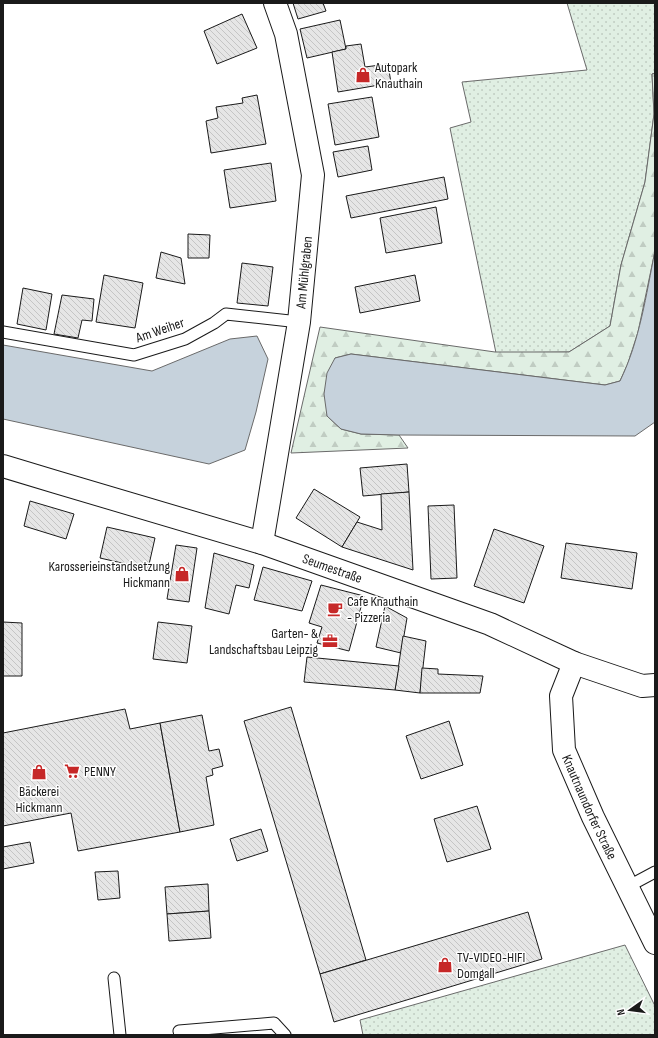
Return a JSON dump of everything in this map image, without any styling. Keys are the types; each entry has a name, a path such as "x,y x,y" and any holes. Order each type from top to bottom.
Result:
{"street":[{"name":"Am Mühlgraben","path":"262,542 299,322 313,175 286,34 275,3"},
{"name":"Seumestraße","path":"3,466 262,542 490,624 574,663 642,686 655,685"},
{"name":"Knautnaundorfer Straße","path":"574,663 561,696 564,750 593,817 655,943"}],"lane":[{"name":"Am Weiher","path":"3,332 134,355 185,339 226,314 299,322"},
{"path":"627,887 655,872"},
{"path":"114,978 120,1035"},
{"path":"180,1035 180,1031 274,1023 285,1035"}],"green space":[{"path":"567,3 655,3 655,73 652,74 654,114 645,182 621,265 610,326 569,352 496,353 450,128 471,122 462,82 587,70"},
{"path":"655,73 655,251 638,332 628,363 620,381 605,385 351,354 335,358 327,416 341,429 361,434 399,435 408,448 291,453 320,327 495,352 569,352 610,326 621,265 645,182 654,114 652,74"},
{"path":"625,945 655,1006 655,1035 363,1035 360,1020"}],"shaded area":[{"path":"655,251 655,422 635,436 361,434 341,429 327,416 324,394 327,373 335,358 351,354 605,385 620,381 633,350"},
{"path":"257,336 268,359 256,412 245,450 209,464 3,419 3,345 152,371 230,339"}],"building":[{"path":"293,3 323,3 326,11 298,19"},
{"path":"242,14 257,48 217,64 204,31"},
{"path":"340,20 346,49 307,58 300,29"},
{"name":"Autopark Knauthain","path":"361,44 365,67 388,64 391,83 338,92 332,52 346,49 346,46"},
{"path":"257,95 266,144 211,153 206,121 218,118 216,107 243,103 242,98"},
{"path":"372,97 379,137 335,145 328,104"},
{"path":"368,146 372,170 338,177 333,152"},
{"path":"271,163 276,201 230,208 224,170"},
{"path":"444,177 448,199 351,218 346,196"},
{"path":"436,207 442,243 386,253 380,218"},
{"path":"188,234 210,235 209,258 188,258"},
{"path":"161,252 181,258 185,284 156,278"},
{"path":"242,263 273,267 268,306 237,303"},
{"path":"104,275 143,283 135,328 96,322"},
{"path":"415,275 420,301 360,313 355,287"},
{"path":"23,288 52,294 46,330 17,324"},
{"path":"62,295 94,299 92,321 82,320 78,338 54,334"},
{"path":"407,464 409,492 363,496 360,468"},
{"path":"314,489 360,517 342,547 296,518"},
{"path":"409,492 413,570 342,547 357,522 382,530 381,494"},
{"path":"30,501 74,514 66,539 24,526"},
{"path":"454,505 457,578 431,579 428,506"},
{"path":"107,527 155,538 148,569 100,558"},
{"path":"494,529 544,546 524,603 474,586"},
{"path":"566,543 637,553 632,589 561,578"},
{"name":"Karosserieinstandsetzung Hickmann","path":"176,545 197,548 189,602 167,599"},
{"path":"214,553 254,565 249,588 236,585 229,614 205,608"},
{"path":"263,567 312,581 302,611 254,600"},
{"path":"321,585 364,596 349,651 317,643 322,627 309,623"},
{"path":"385,606 407,618 401,653 376,647"},
{"path":"3,622 22,623 22,676 3,676"},
{"path":"158,622 192,626 187,663 153,659"},
{"path":"403,636 426,641 420,693 395,690"},
{"path":"307,657 399,666 395,690 304,682"},
{"path":"422,668 438,669 438,674 483,676 480,693 420,693"},
{"path":"291,707 366,960 320,974 244,721"},
{"path":"125,709 130,729 160,723 180,832 78,851 71,813 3,826 3,733"},
{"path":"202,715 209,751 219,749 223,766 212,769 213,775 206,777 214,825 180,832 160,723"},
{"path":"449,721 463,765 421,779 406,736"},
{"path":"477,806 491,849 447,862 434,819"},
{"path":"261,829 268,851 237,861 230,839"},
{"path":"30,842 34,863 3,869 3,847"},
{"path":"118,871 120,898 98,900 95,872"},
{"path":"208,884 209,911 167,914 165,887"},
{"path":"209,911 211,938 169,941 167,914"},
{"path":"528,912 542,959 334,1022 320,974"}],"place":[{"name":"Autopark Knauthain","path":"363,75"},
{"name":"Karosserieinstandsetzung Hickmann","path":"182,574"},
{"name":"Cafe Knauthain - Pizzeria","path":"335,609"},
{"name":"Garten- & Landschaftsbau Leipzig","path":"330,641"},
{"name":"PENNY","path":"72,771"},
{"name":"Bäckerei Hickmann","path":"39,772"},
{"name":"TV-VIDEO-HIFI Domgall","path":"445,965"}]}
